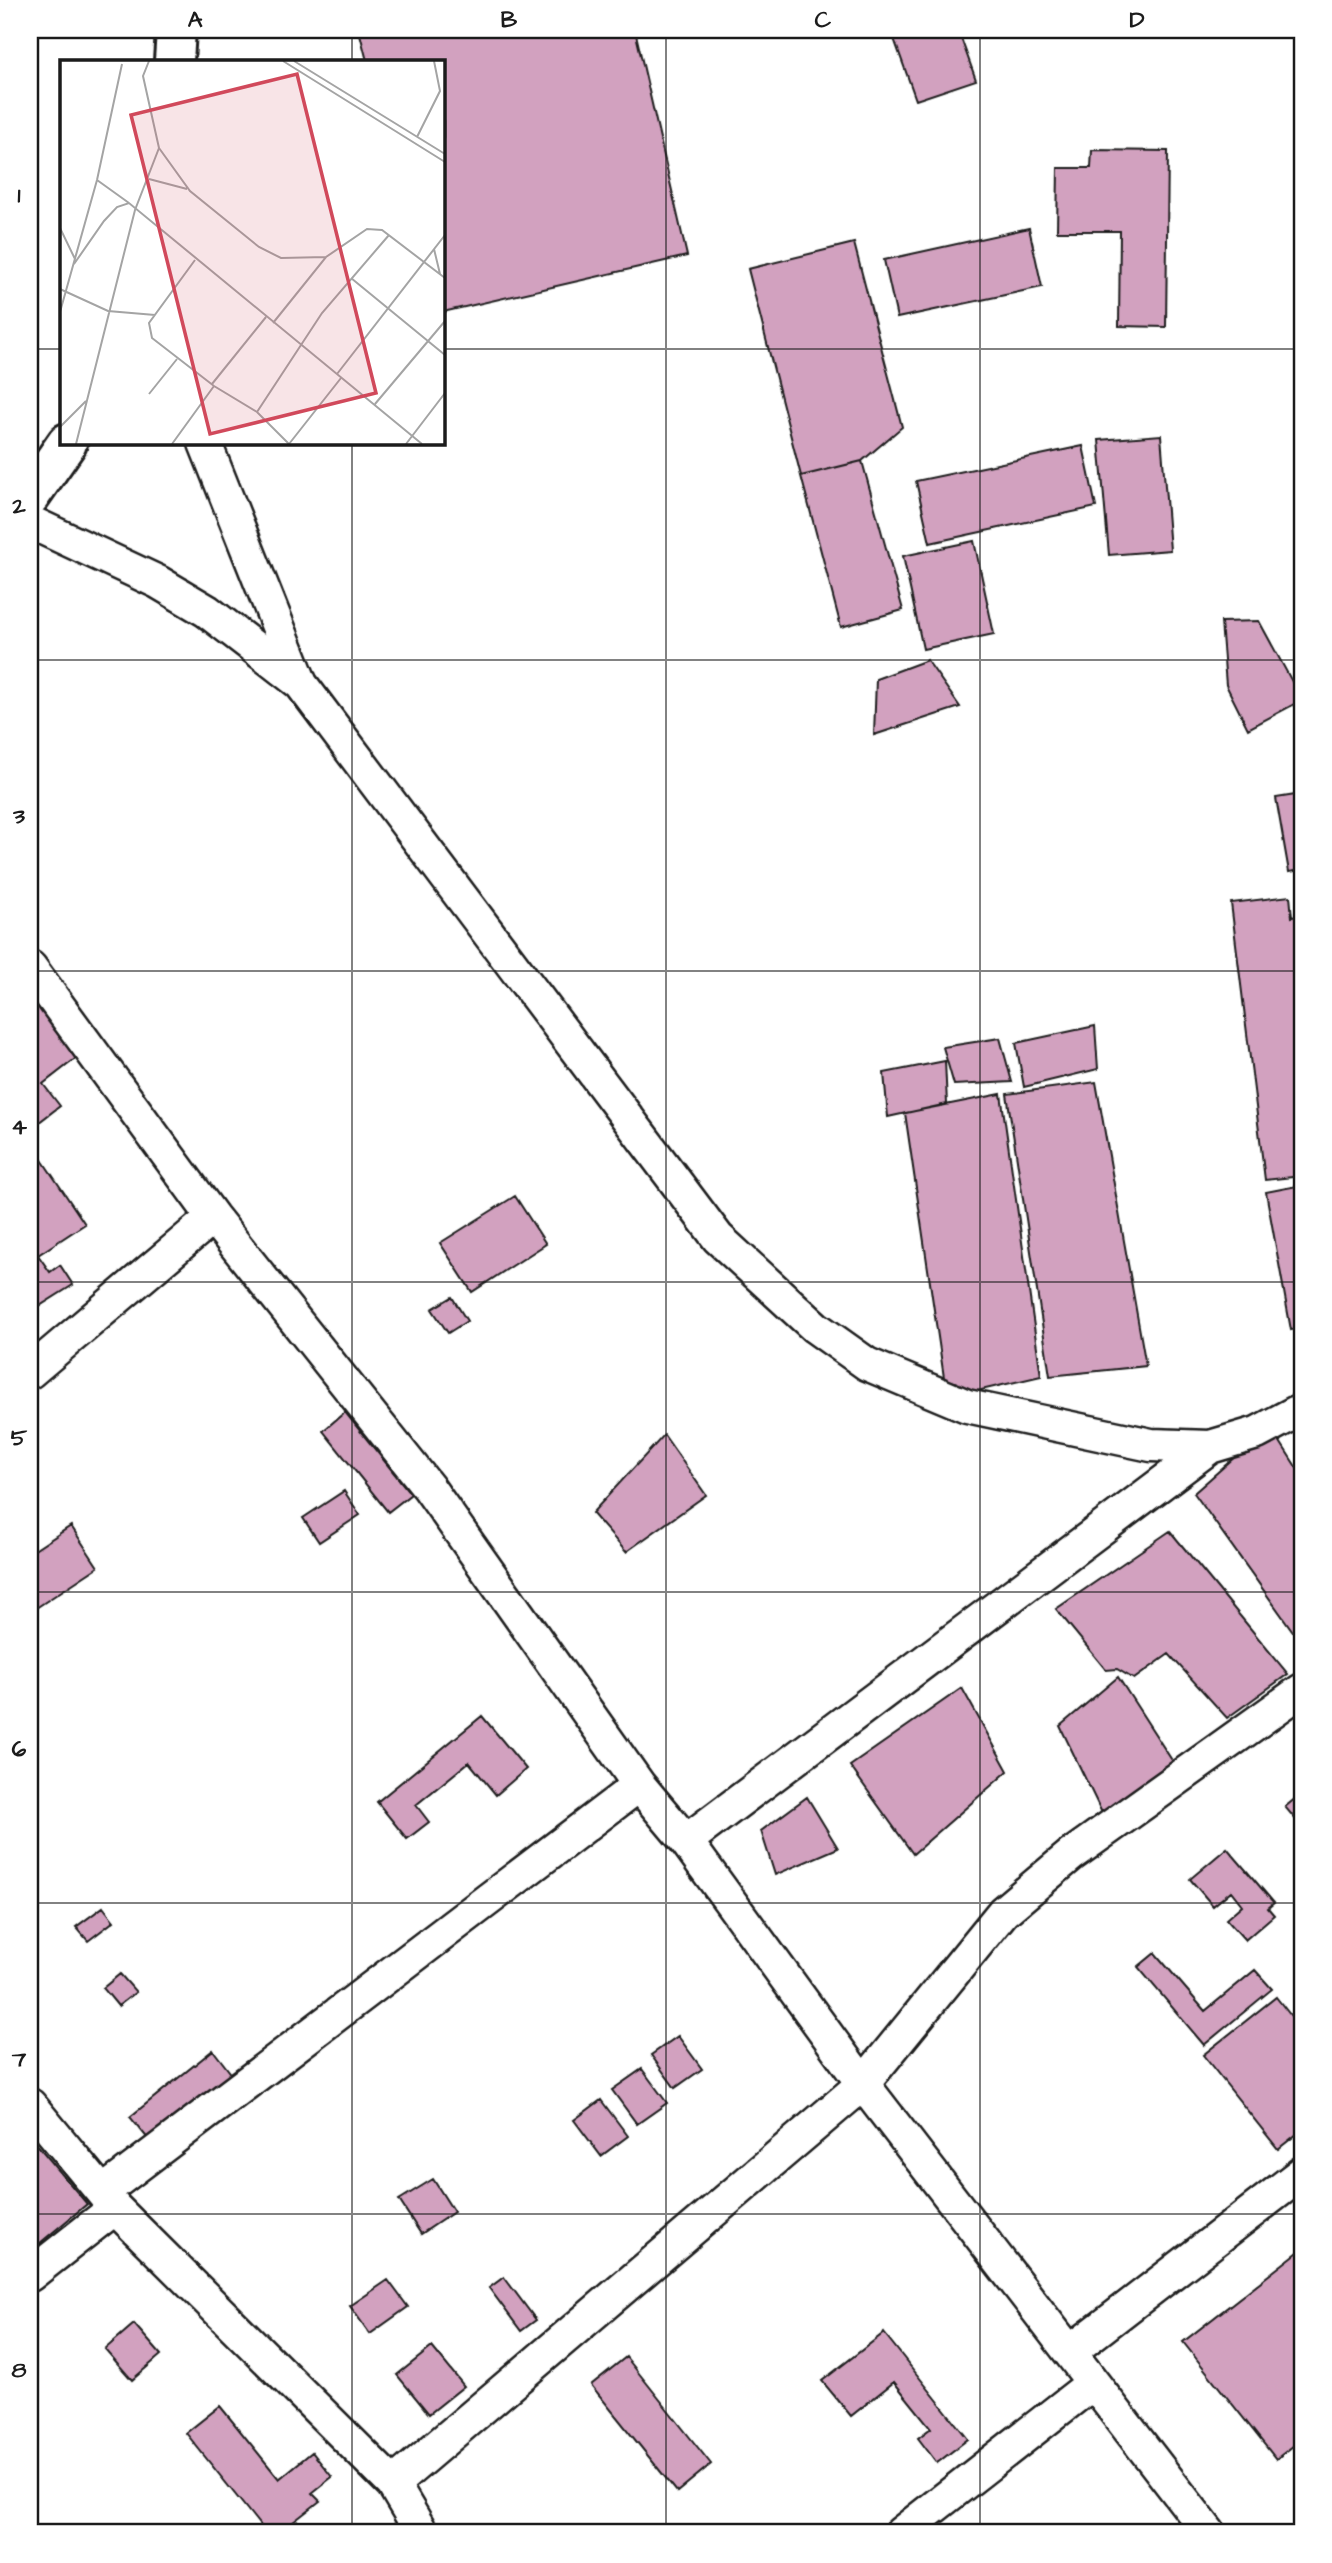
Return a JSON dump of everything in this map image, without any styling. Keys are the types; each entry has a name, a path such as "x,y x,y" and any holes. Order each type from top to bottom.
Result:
{"street":[{"path":"174,60 176,30"},
{"path":"30,496 66,444"},
{"path":"205,444 302,684 718,1238 815,1327 867,1364 967,1406 1152,1445 1210,1447 1257,1433 1302,1409"},
{"path":"30,522 158,582 207,611 302,684"},
{"path":"30,967 213,1217 429,1489 639,1784 686,1841 863,2084 1209,2533"},
{"path":"30,1372 213,1217"},
{"path":"686,1841 1210,1447"},
{"path":"393,2484 863,2084 1003,1912 1072,1855 1302,1690"},
{"path":"30,2275 109,2200 639,1784"},
{"path":"30,2105 109,2200 393,2484 422,2533"},
{"path":"1071,2351 1302,2172"},
{"path":"901,2533 1093,2383"}],"building":[{"path":"359,30 635,30 687,256 444,312 444,60 367,60"},
{"path":"891,30 958,30 976,80 916,100"},
{"path":"1092,150 1168,151 1166,327 1119,326 1120,231 1057,231 1058,168 1091,168"},
{"path":"1029,228 1042,287 897,318 884,260"},
{"path":"854,243 902,427 862,461 801,476 748,269"},
{"path":"1161,435 1170,550 1109,555 1099,440"},
{"path":"1083,446 1096,507 930,543 916,481"},
{"path":"862,461 903,610 841,627 801,476"},
{"path":"974,541 994,634 923,649 903,556"},
{"path":"1259,621 1302,700 1248,729 1226,685 1221,622"},
{"path":"927,660 960,707 874,735 876,679"},
{"path":"1302,794 1302,870 1289,872 1276,798"},
{"path":"1290,896 1292,917 1302,915 1302,1176 1265,1180 1231,903"},
{"path":"30,982 84,1052 43,1084 60,1106 34,1126 30,1121"},
{"path":"1095,1026 1098,1069 1024,1087 1016,1043"},
{"path":"1000,1038 1012,1082 954,1085 943,1047"},
{"path":"945,1061 947,1104 888,1117 884,1073"},
{"path":"1096,1082 1146,1366 1050,1376 1007,1094"},
{"path":"1001,1094 1041,1376 947,1398 905,1113"},
{"path":"30,1142 85,1224 38,1255 50,1272 60,1265 73,1285 38,1307 30,1294"},
{"path":"1302,1185 1302,1328 1291,1330 1266,1192"},
{"path":"515,1196 546,1244 472,1292 440,1243"},
{"path":"452,1297 467,1321 448,1333 432,1309"},
{"path":"345,1412 411,1494 388,1512 323,1431"},
{"path":"1270,1426 1302,1476 1302,1644 1194,1493"},
{"path":"664,1435 706,1495 626,1552 592,1513"},
{"path":"344,1491 360,1515 319,1542 303,1518"},
{"path":"71,1526 98,1567 30,1612 30,1553"},
{"path":"1170,1531 1288,1674 1227,1718 1169,1654 1134,1679 1117,1669 1106,1670 1056,1609"},
{"path":"1118,1677 1175,1765 1103,1815 1060,1726"},
{"path":"962,1688 1008,1771 913,1854 850,1766"},
{"path":"482,1716 526,1769 496,1795 469,1762 416,1805 429,1822 407,1839 377,1802"},
{"path":"1302,1793 1302,1827 1285,1807"},
{"path":"807,1797 838,1848 775,1875 761,1831"},
{"path":"1227,1848 1274,1903 1268,1908 1274,1915 1245,1940 1226,1919 1242,1905 1231,1891 1213,1906 1190,1879"},
{"path":"103,1907 114,1921 88,1941 76,1927"},
{"path":"1155,1953 1205,2011 1255,1970 1272,1989 1204,2045 1138,1967"},
{"path":"120,1974 136,1992 118,2006 103,1988"},
{"path":"1276,1997 1302,2030 1302,2130 1278,2149 1203,2055"},
{"path":"678,2036 702,2069 675,2088 651,2055"},
{"path":"213,2050 236,2080 154,2146 130,2117"},
{"path":"642,2069 667,2103 637,2124 612,2090"},
{"path":"601,2100 628,2136 601,2156 574,2120"},
{"path":"34,2141 87,2204 34,2248 30,2242 30,2144"},
{"path":"433,2179 454,2212 421,2234 399,2200"},
{"path":"1302,2249 1302,2439 1276,2459 1183,2342"},
{"path":"504,2277 536,2320 521,2331 489,2288"},
{"path":"388,2280 408,2307 370,2334 350,2306"},
{"path":"134,2324 161,2355 132,2380 105,2349"},
{"path":"884,2333 968,2439 937,2463 918,2438 931,2428 894,2382 851,2416 822,2381"},
{"path":"432,2347 464,2386 429,2414 397,2375"},
{"path":"626,2357 711,2464 677,2492 591,2385"},
{"path":"220,2406 279,2479 312,2452 332,2477 312,2493 320,2501 279,2533 266,2533 186,2433"}]}
